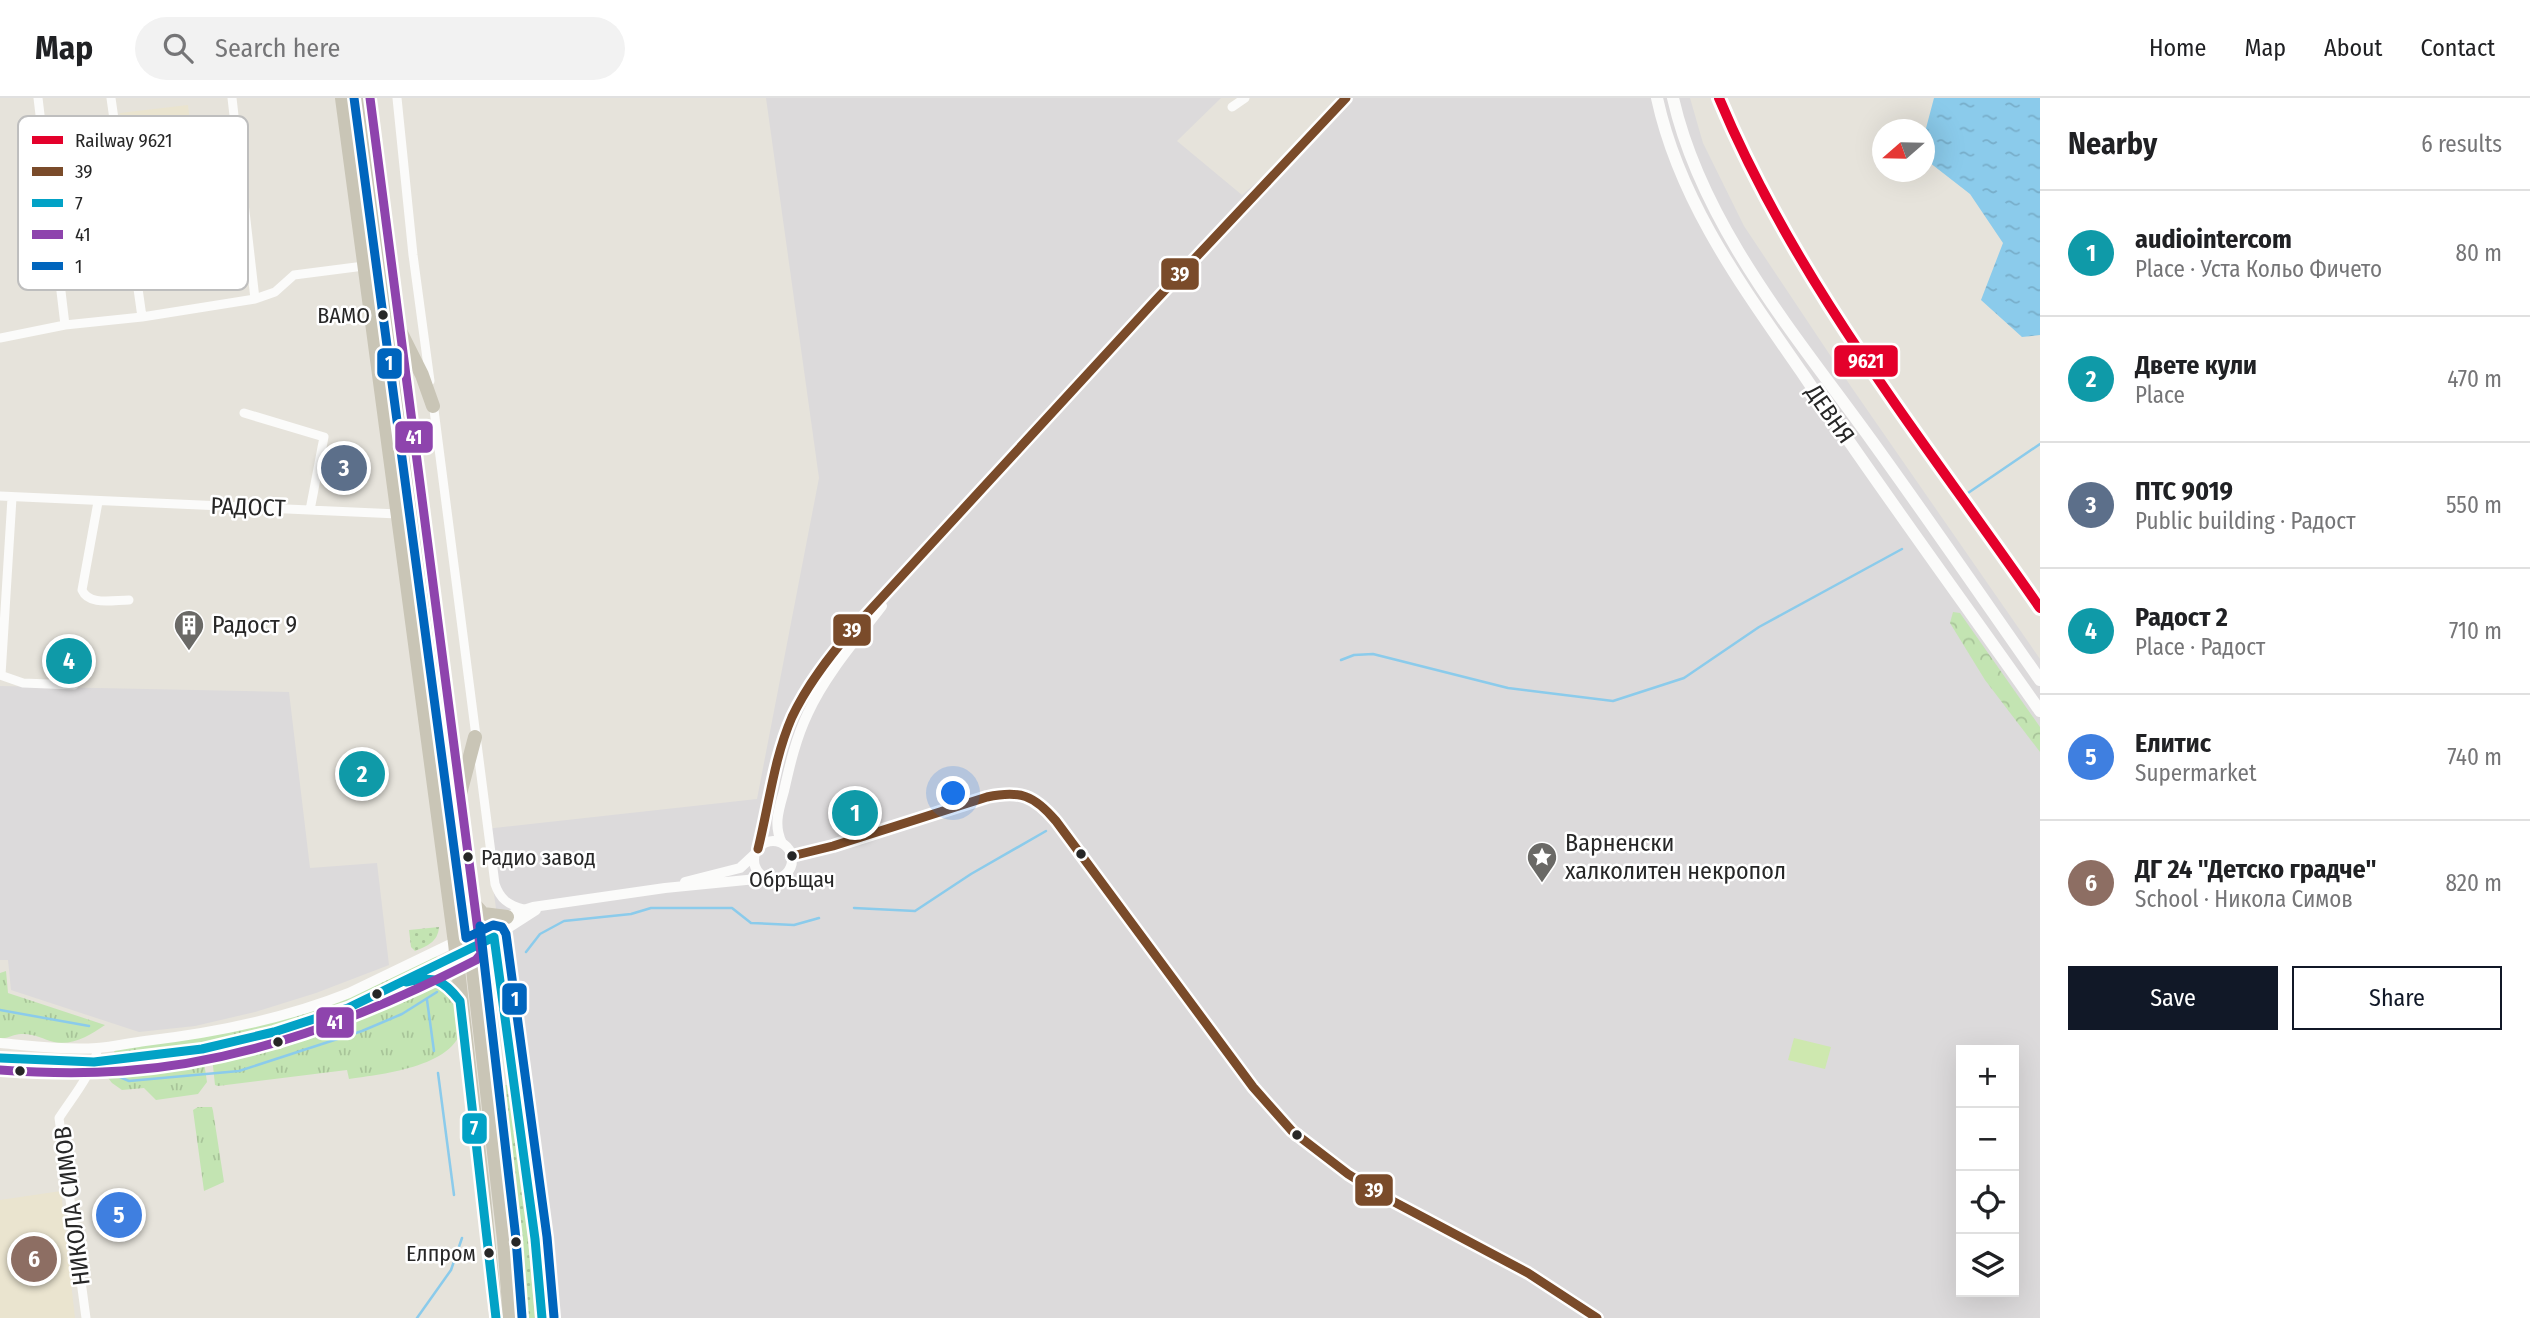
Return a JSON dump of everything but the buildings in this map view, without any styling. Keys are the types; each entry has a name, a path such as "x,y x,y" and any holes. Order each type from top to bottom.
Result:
{"main road":[{"path":"342,98 455,950 484,1188 496,1318"},
{"path":"358,98 470,942 504,1240 510,1318"},
{"path":"366,165 374,143 369,98"},
{"name":"ДЕВНЯ","path":"1657,98 1684,179 1719,250 1819,399 2040,711"},
{"name":"ДЕВНЯ","path":"1674,98 1696,168 1722,223 1740,253 2040,680"},
{"path":"384,299 422,375 433,406"},
{"path":"453,817 475,737"},
{"path":"463,890 483,914 507,917"},
{"path":"480,1039 485,977 494,937"},
{"path":"403,983 436,978 447,984 460,1001"}],"street":[{"path":"38,98 40,116"},
{"path":"111,98 113,116"},
{"path":"232,98 234,116"},
{"path":"397,98 413,255 495,884 500,897 524,909"},
{"path":"1232,107 1245,98"},
{"path":"766,878 756,869 756,851 781,750 799,702 809,684 847,635 1346,98"},
{"path":"248,236 255,299"},
{"path":"0,338 65,325 142,317 255,299 275,292 294,275 365,266"},
{"path":"61,290 65,325"},
{"path":"138,290 142,317"},
{"path":"244,413 324,437 310,510"},
{"name":"РАДОСТ","path":"0,496 398,514"},
{"path":"12,498 1,675 23,683 74,685"},
{"path":"98,502 82,590 87,598 94,601 129,600"},
{"path":"0,1058 94,1062 202,1049 329,1016 403,983 524,909 665,888 784,877 791,868 792,856 782,843 777,829 777,818 789,767 809,711 844,657 911,568"},
{"path":"792,856 833,846 987,797 1012,791 1031,798 1049,813 1252,1084 1301,1139 1350,1175 1562,1293 1597,1318"},
{"path":"665,888 740,868 766,842 782,843"},
{"path":"470,942 494,937 545,905"},
{"path":"0,1043 50,1048 98,1048 200,1034 325,1003 455,950"},
{"name":"НИКОЛА СИМОВ","path":"86,1318 59,1118 75,1098 94,1062 98,1048"}],"shaded area":[{"path":"766,98 1221,98 1177,141 1242,195 1353,98 1690,98 1703,143 1744,226 1852,388 2040,659 2040,1318 550,1318 540,1226 485,829 757,799 819,478"},
{"path":"188,105 189,116 120,116 120,113"},
{"path":"0,686 289,692 310,868 377,863 389,965 316,993 255,1012 195,1026 139,1032 11,990 8,960 0,960"},
{"path":"61,1191 75,1318 0,1318 0,1200"}],"green space":[{"path":"1953,612 1960,613 2040,727 2040,752 1985,680 1950,623"},
{"path":"439,927 437,936 431,943 415,951 411,947 409,930"},
{"path":"435,953 440,964 407,981 447,984 462,1019 459,1035 450,1048 419,1065 349,1079 347,1070 218,1086 215,1085 211,1047 202,1049 207,1082 198,1094 156,1100 144,1088 122,1090 105,1074 95,1078 98,1062 116,1059 113,1046 200,1035 325,1003"},
{"path":"494,963 499,996 495,998 505,1085 509,1085 526,1216 535,1318 520,1318 517,1282 520,1240 512,1205 490,987"},
{"path":"6,971 8,993 105,1025 75,1041 61,1043 25,1034 0,1038 0,973"},
{"path":"1794,1038 1831,1047 1825,1069 1788,1060"},
{"path":"198,1107 212,1107 224,1182 204,1191 193,1110"}],"water":[{"path":"1934,98 2040,98 2040,335 2022,337 1981,300 2003,243 1970,194 1935,167 1935,119 1928,119"}],"waterway":[{"path":"1968,493 2040,444"},
{"path":"1341,660 1354,655 1373,654 1508,688 1613,701 1684,678 1759,627 1902,549"},
{"path":"854,908 915,911 971,874 1046,831"},
{"path":"526,952 540,934 564,921 631,914 651,908 732,908 751,923 794,925 819,918"},
{"path":"111,1073 129,1081 239,1071 362,1031 402,1014 437,992"},
{"path":"427,1000 434,1051"},
{"path":"0,1010 89,1026"},
{"path":"438,1073 454,1195"},
{"path":"417,1318 451,1270 462,1238"}],"rail line":[{"name":"9621","path":"1719,98 1751,167 1825,298 1866,361 2040,608"}],"transit line":[{"name":"1","path":"354,98 466,938 493,925 502,927 506,934 547,1237 554,1317"},
{"name":"41","path":"0,1070 107,1072 215,1058 305,1034 348,1018 434,981 476,960 481,954 370,98"},
{"name":"39","path":"758,849 776,765 792,717 804,694 835,651 1152,304 1346,98"},
{"name":"39","path":"792,856 833,846 987,797 1009,794 1033,800 1056,821 1253,1087 1292,1131 1348,1174 1383,1196 1528,1273 1597,1318"},
{"name":"1","path":"480,926 516,1239 522,1317"},
{"name":"7","path":"0,1058 94,1062 202,1049 274,1032 348,1008 494,937 535,1239 542,1318"},
{"name":"7","path":"406,982 424,979 437,981 448,987 460,1001 496,1318"}],"place":[{"name":"ВАМО","path":"383,315"},
{"name":"ПТС 9019","path":"344,468"},
{"name":"Радост 9","path":"189,652"},
{"name":"Радост 2","path":"69,661"},
{"name":"Двете кули","path":"362,774"},
{"name":"audiointercom","path":"855,813"},
{"name":"Обръщач","path":"792,856"},
{"name":"Радио завод","path":"468,857"},
{"name":"Варненски халколитен некропол","path":"1542,884"},
{"name":"Елитис","path":"119,1215"},
{"name":"Елпром","path":"489,1253"},
{"name":"ДГ 24 \"Детско градче\"","path":"34,1259"}]}
